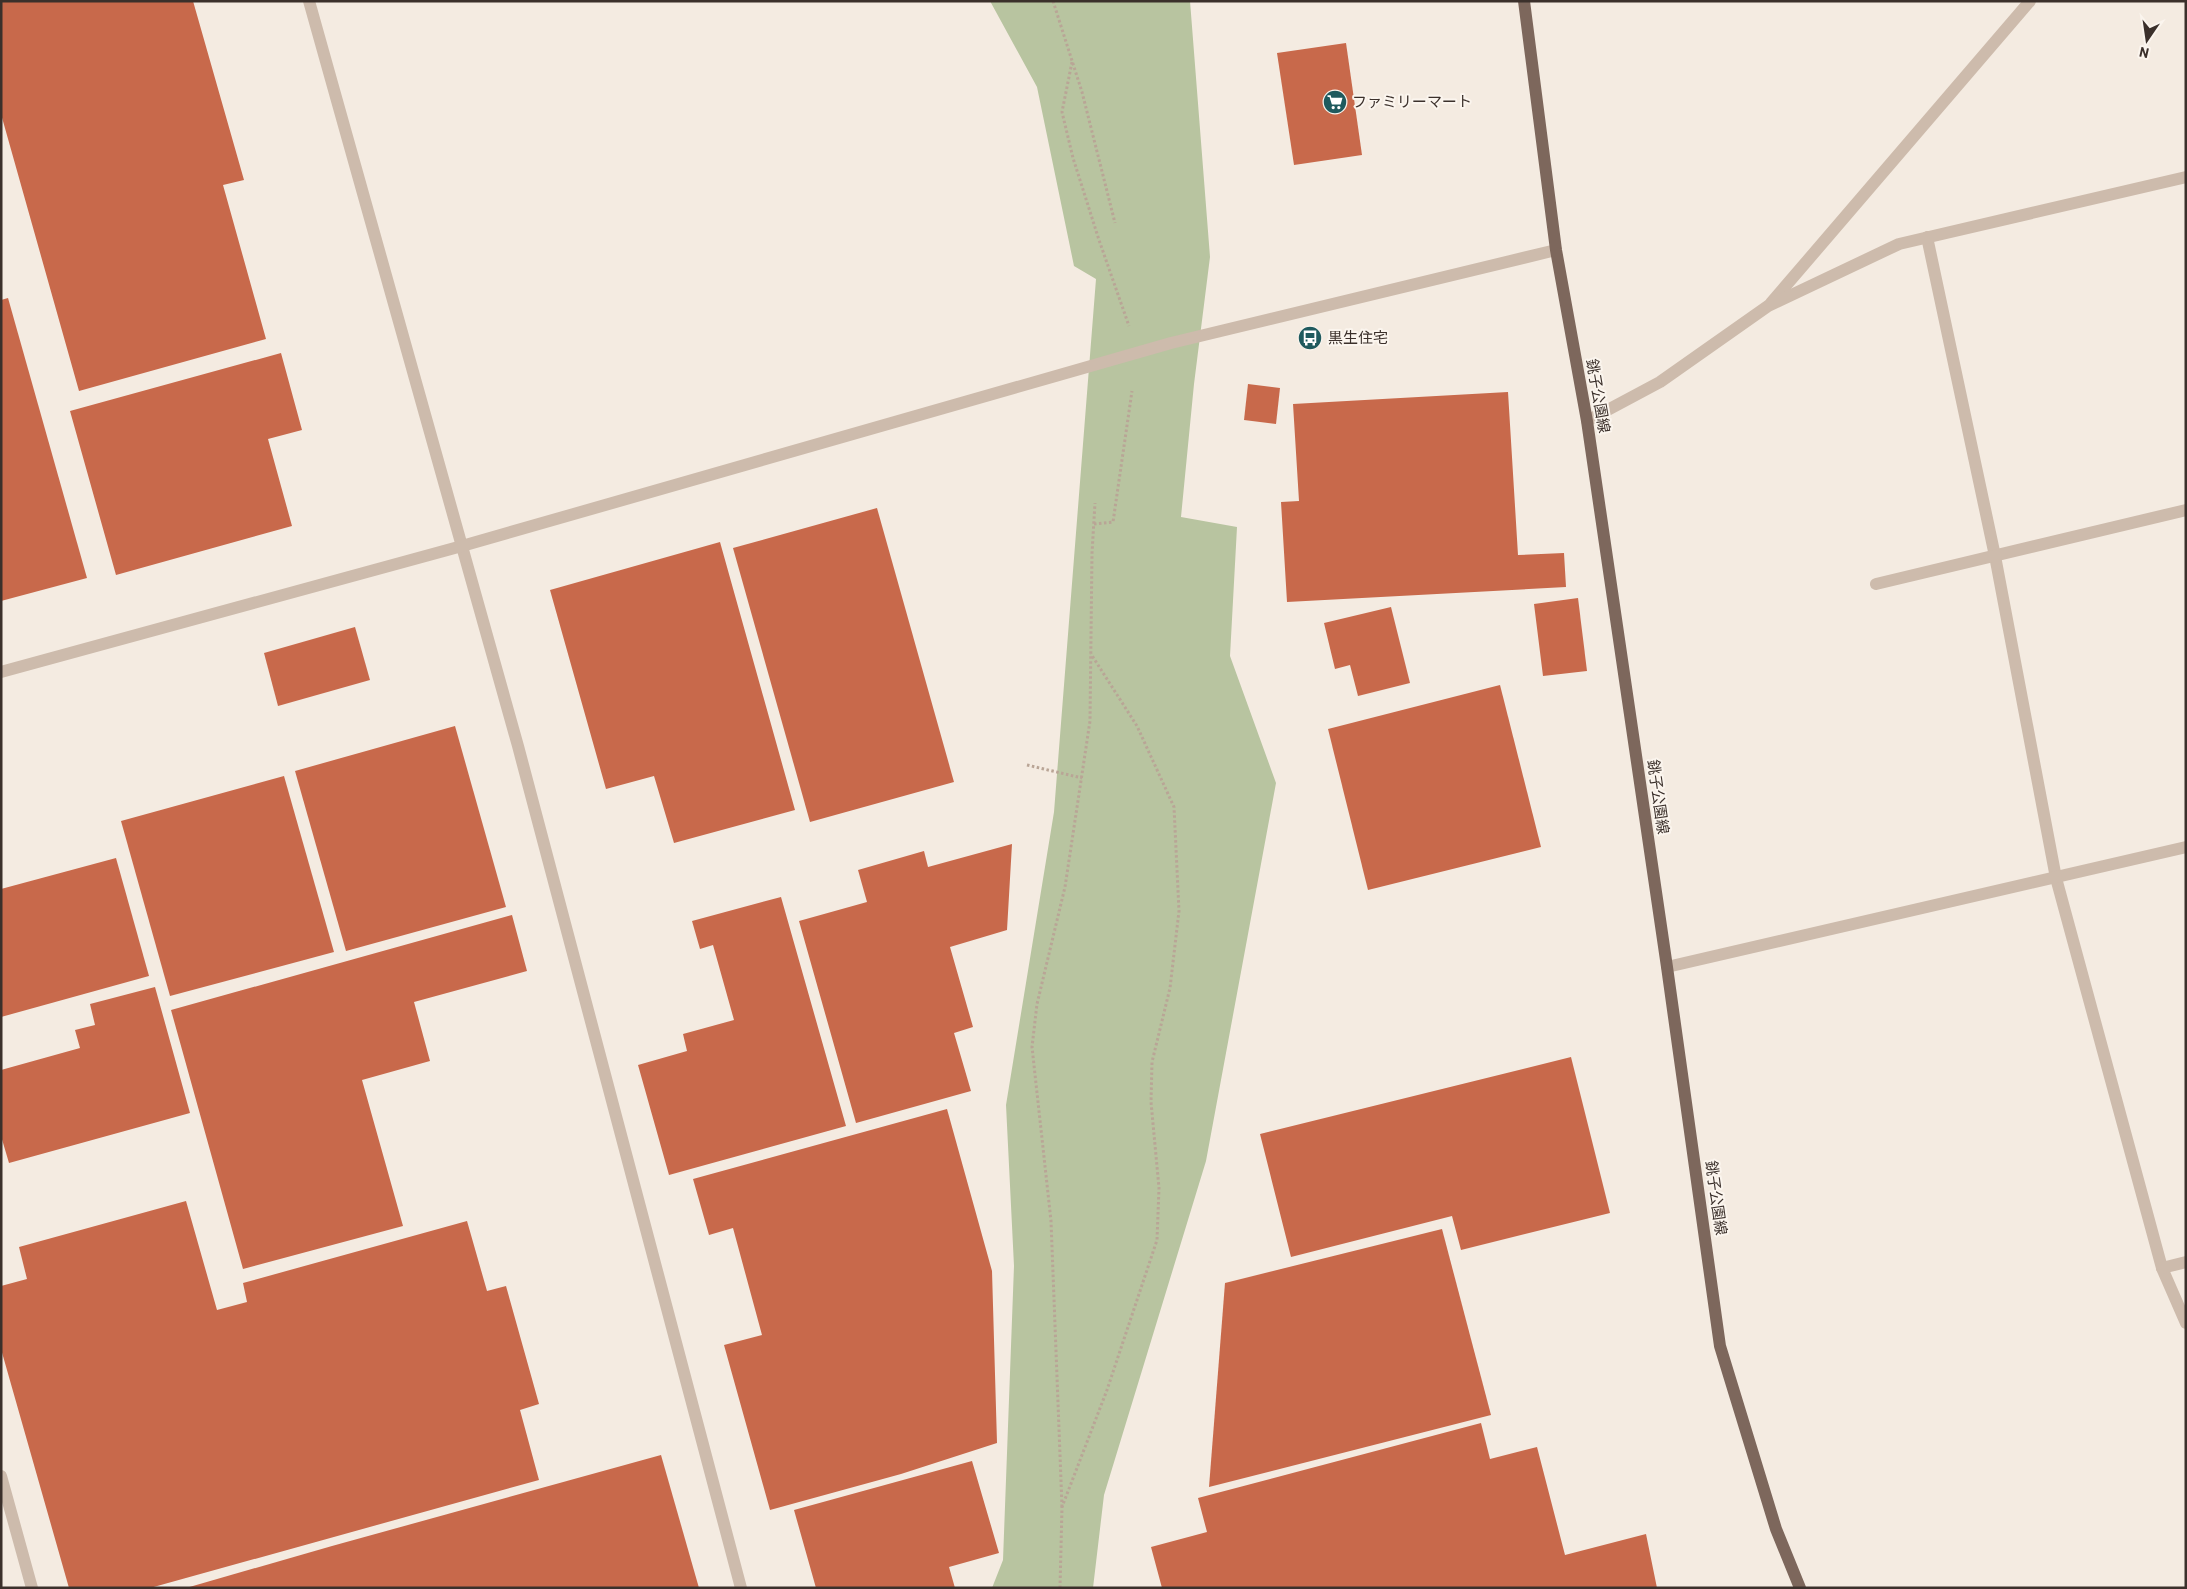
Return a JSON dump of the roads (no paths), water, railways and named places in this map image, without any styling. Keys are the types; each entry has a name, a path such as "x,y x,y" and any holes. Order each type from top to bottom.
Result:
{"main road":[{"name":"銚子公園線","path":"1524,1 1556,250 1587,421 1720,1346 1776,1529 1800,1588"}],"street":[{"path":"309,1 526,775 741,1588"},
{"path":"1768,306 2030,1"},
{"path":"1587,421 1660,382 1768,306 1899,244 2186,177"},
{"path":"1927,237 1995,556 2056,878 2162,1268 2186,1323"},
{"path":"1,672 462,546 1171,343 1556,250"},
{"path":"1876,584 2186,510"},
{"path":"1667,967 2186,847"},
{"path":"2162,1268 2186,1262"},
{"path":"1,1476 32,1588"}],"place":[{"name":"ファミリーマート","path":"1335,102"},
{"name":"黒生住宅","path":"1310,338"}]}
